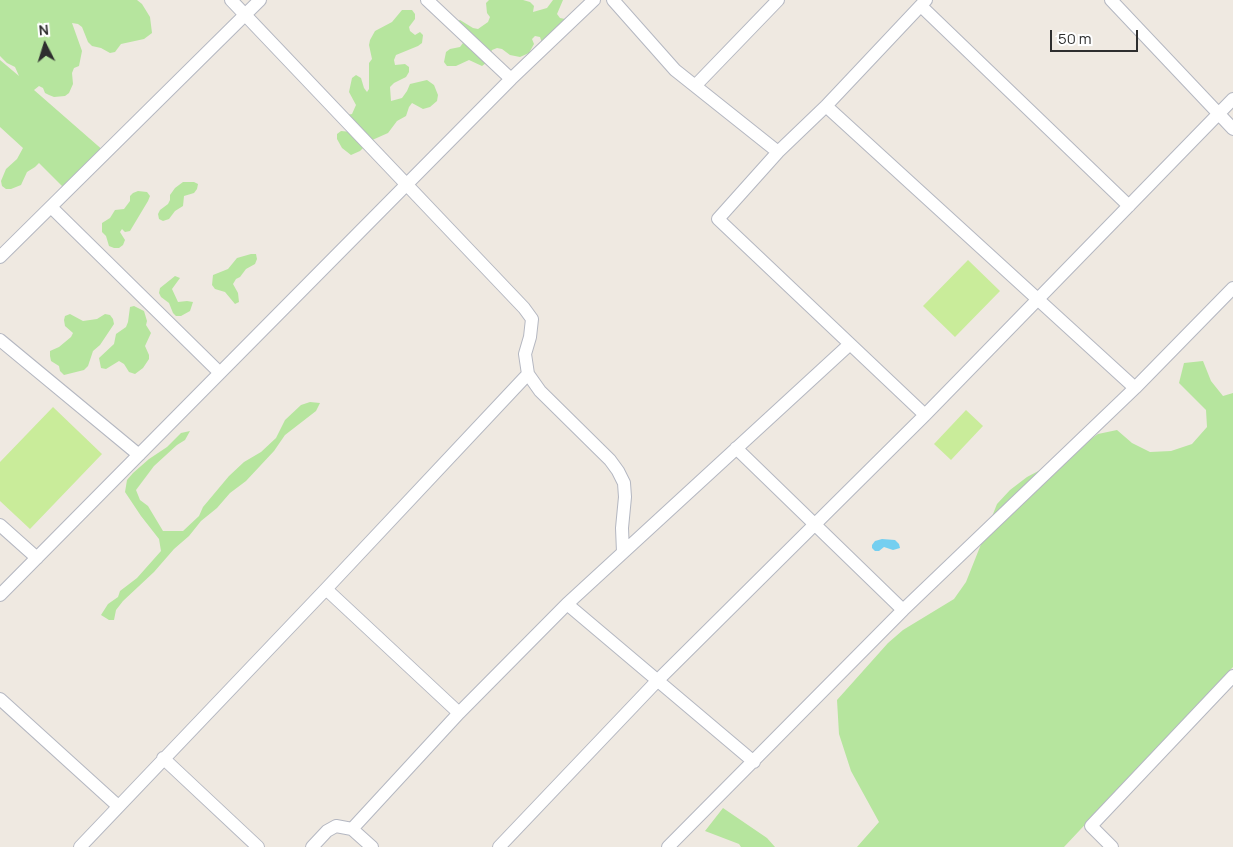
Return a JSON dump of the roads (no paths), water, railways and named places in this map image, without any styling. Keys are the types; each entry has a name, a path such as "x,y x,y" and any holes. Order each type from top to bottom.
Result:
{"street":[{"path":"231,0 524,308 532,319 530,337 525,354 528,374 540,391 610,460 624,483 623,552"},
{"path":"0,257 260,0"},
{"path":"427,0 511,80"},
{"path":"0,595 406,185 594,0"},
{"path":"613,0 675,70 778,152"},
{"path":"695,86 778,0"},
{"path":"1111,0 1233,129"},
{"path":"925,415 718,219 778,152 826,106 923,3 1129,206"},
{"path":"499,847 657,681 925,415 1233,99"},
{"path":"826,106 1135,388"},
{"path":"51,206 220,373"},
{"path":"668,847 903,610 1135,388 1233,288"},
{"path":"0,340 139,455"},
{"path":"352,829 460,713 566,604 850,344"},
{"path":"80,847 528,374"},
{"path":"736,448 903,610"},
{"path":"0,525 37,558"},
{"path":"326,589 460,713"},
{"path":"566,604 754,762"},
{"path":"1112,847 1092,826 1233,676"},
{"path":"0,699 118,806"},
{"path":"163,758 258,847"},
{"path":"312,847 327,831 336,826 352,829 372,847"}],"water":[{"path":"882,539 895,540 900,548 893,550 884,547 879,551 875,551 872,545 875,541"}]}
